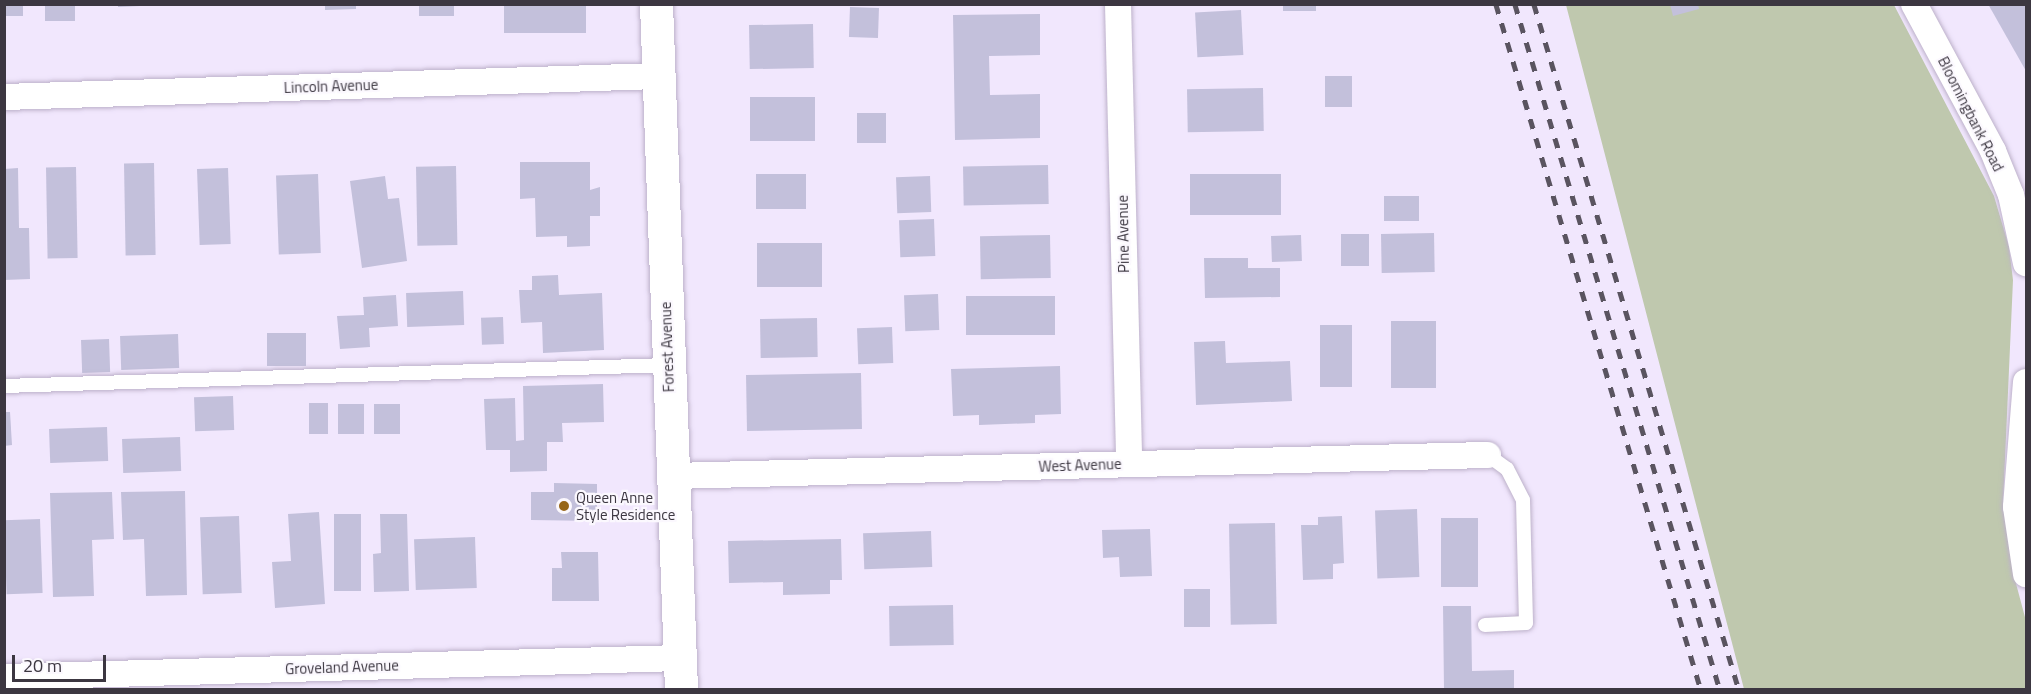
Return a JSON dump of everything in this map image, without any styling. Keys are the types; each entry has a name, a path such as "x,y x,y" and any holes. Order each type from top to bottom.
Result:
{"street":[{"name":"Forest Avenue","path":"656,4 680,674"},
{"name":"Pine Avenue","path":"1118,4 1129,464"},
{"name":"Bloomingbank Road","path":"1914,4 1993,151 2011,195 2026,263"},
{"name":"Lincoln Avenue","path":"4,97 658,76"},
{"path":"2026,382 2016,507 2026,574"},
{"name":"West Avenue","path":"673,476 1488,455"},
{"name":"Groveland Avenue","path":"4,677 680,674"}],"lane":[{"path":"4,386 668,365"},
{"path":"1485,625 1526,623 1522,500 1507,469 1488,455"}],"green space":[{"path":"1566,5 1894,5 1994,196 2009,247 2013,280 2003,504 2014,576 2026,621 2026,689 1744,689"}],"building":[{"path":"4,4 23,4 23,16 4,16"},
{"path":"45,4 75,4 75,21 45,21"},
{"path":"118,4 140,4 140,6 118,7"},
{"path":"325,4 356,4 356,9 325,10"},
{"path":"419,4 454,4 454,16 419,16"},
{"path":"504,4 586,4 586,33 504,33"},
{"path":"1283,4 1316,4 1316,11 1283,11"},
{"path":"1670,4 1698,4 1699,9 1673,16"},
{"path":"1988,4 2026,4 2026,71"},
{"path":"850,7 879,8 878,38 849,37"},
{"path":"1241,10 1243,55 1197,57 1195,12"},
{"path":"1040,14 1040,55 989,56 990,95 1040,94 1040,138 955,140 953,15"},
{"path":"813,24 814,68 750,69 749,25"},
{"path":"1325,76 1352,76 1352,107 1325,107"},
{"path":"1263,88 1264,131 1188,132 1187,89"},
{"path":"750,97 815,97 815,141 750,141"},
{"path":"857,113 886,113 886,143 857,143"},
{"path":"520,162 590,162 590,190 600,187 600,216 590,216 590,246 567,247 567,236 536,237 535,198 520,199"},
{"path":"154,163 156,255 126,256 124,164"},
{"path":"1048,165 1049,204 964,205 963,166"},
{"path":"456,166 457,245 417,246 416,167"},
{"path":"76,167 78,258 48,259 46,168"},
{"path":"18,168 19,228 29,228 30,279 4,280 4,169"},
{"path":"228,168 231,244 200,245 197,169"},
{"path":"318,174 321,253 279,254 276,175"},
{"path":"756,174 806,174 806,209 756,209"},
{"path":"1190,174 1281,174 1281,215 1190,215"},
{"path":"385,176 388,199 399,198 407,261 362,268 350,181"},
{"path":"930,176 931,212 897,213 896,177"},
{"path":"1384,196 1419,196 1419,221 1384,221"},
{"path":"934,219 935,256 900,257 899,220"},
{"path":"1434,233 1435,272 1382,273 1381,234"},
{"path":"1341,234 1369,234 1369,266 1341,266"},
{"path":"1050,235 1051,278 981,279 980,236"},
{"path":"1301,235 1302,261 1272,262 1271,236"},
{"path":"757,243 822,243 822,287 757,287"},
{"path":"1204,258 1248,258 1248,268 1280,268 1280,297 1205,298"},
{"path":"558,275 559,295 602,293 604,350 543,353 542,322 521,323 519,290 532,290 532,276"},
{"path":"463,291 464,325 407,327 406,293"},
{"path":"938,294 939,330 905,331 904,295"},
{"path":"396,295 398,326 369,328 370,347 340,349 337,316 364,315 363,297"},
{"path":"966,296 1055,296 1055,335 966,335"},
{"path":"503,317 504,344 482,345 481,318"},
{"path":"817,318 818,357 761,358 760,319"},
{"path":"1391,321 1436,321 1436,388 1391,388"},
{"path":"1320,325 1352,325 1352,387 1320,387"},
{"path":"892,327 893,363 858,364 857,328"},
{"path":"267,333 306,333 306,366 267,366"},
{"path":"178,334 179,368 121,370 120,336"},
{"path":"109,339 110,372 82,373 81,340"},
{"path":"1225,341 1226,363 1290,361 1292,401 1196,405 1194,342"},
{"path":"1060,366 1061,414 1035,415 1035,423 979,425 979,415 953,416 951,369"},
{"path":"861,373 862,429 747,431 746,375"},
{"path":"603,384 604,422 562,423 563,442 547,442 547,471 510,472 510,450 486,450 484,399 515,398 516,441 524,440 523,386"},
{"path":"233,396 234,430 195,431 194,397"},
{"path":"309,403 328,403 328,434 309,434"},
{"path":"338,404 364,404 364,434 338,434"},
{"path":"374,404 400,404 400,434 374,434"},
{"path":"4,412 10,412 12,445 4,446"},
{"path":"107,427 108,461 50,463 49,429"},
{"path":"180,437 181,471 123,473 122,439"},
{"name":"Queen Anne Style Residence","path":"554,483 597,484 597,521 531,520 531,492 554,492"},
{"path":"185,491 187,595 146,596 144,539 123,540 121,492"},
{"path":"112,492 114,539 92,540 94,596 53,597 50,493"},
{"path":"1417,509 1419,577 1377,578 1375,510"},
{"path":"319,512 325,604 275,608 272,562 291,561 288,514"},
{"path":"334,514 361,514 361,591 334,591"},
{"path":"380,514 407,514 409,591 374,592 373,554 381,553"},
{"path":"239,516 242,593 203,594 200,517"},
{"path":"1342,516 1344,563 1333,564 1333,579 1303,580 1301,525 1318,525 1318,517"},
{"path":"1441,518 1478,518 1478,587 1441,587"},
{"path":"40,519 43,593 7,594 4,520"},
{"path":"1275,523 1277,624 1231,625 1229,524"},
{"path":"1150,529 1152,576 1120,577 1119,557 1103,558 1102,530"},
{"path":"931,531 932,567 864,569 863,533"},
{"path":"475,537 477,588 416,590 414,539"},
{"path":"841,539 842,580 830,580 830,594 783,595 783,582 729,583 728,541"},
{"path":"561,552 598,552 599,601 552,601 552,568 562,568"},
{"path":"1184,589 1210,589 1210,627 1184,627"},
{"path":"953,605 954,645 890,646 889,606"},
{"path":"1443,606 1471,606 1472,671 1514,670 1514,690 1444,690"}],"railway":[{"path":"1496,4 1701,690"},
{"path":"1515,4 1720,690"},
{"path":"1534,4 1739,690"}],"place":[{"name":"Queen Anne Style Residence","path":"564,506"}]}
